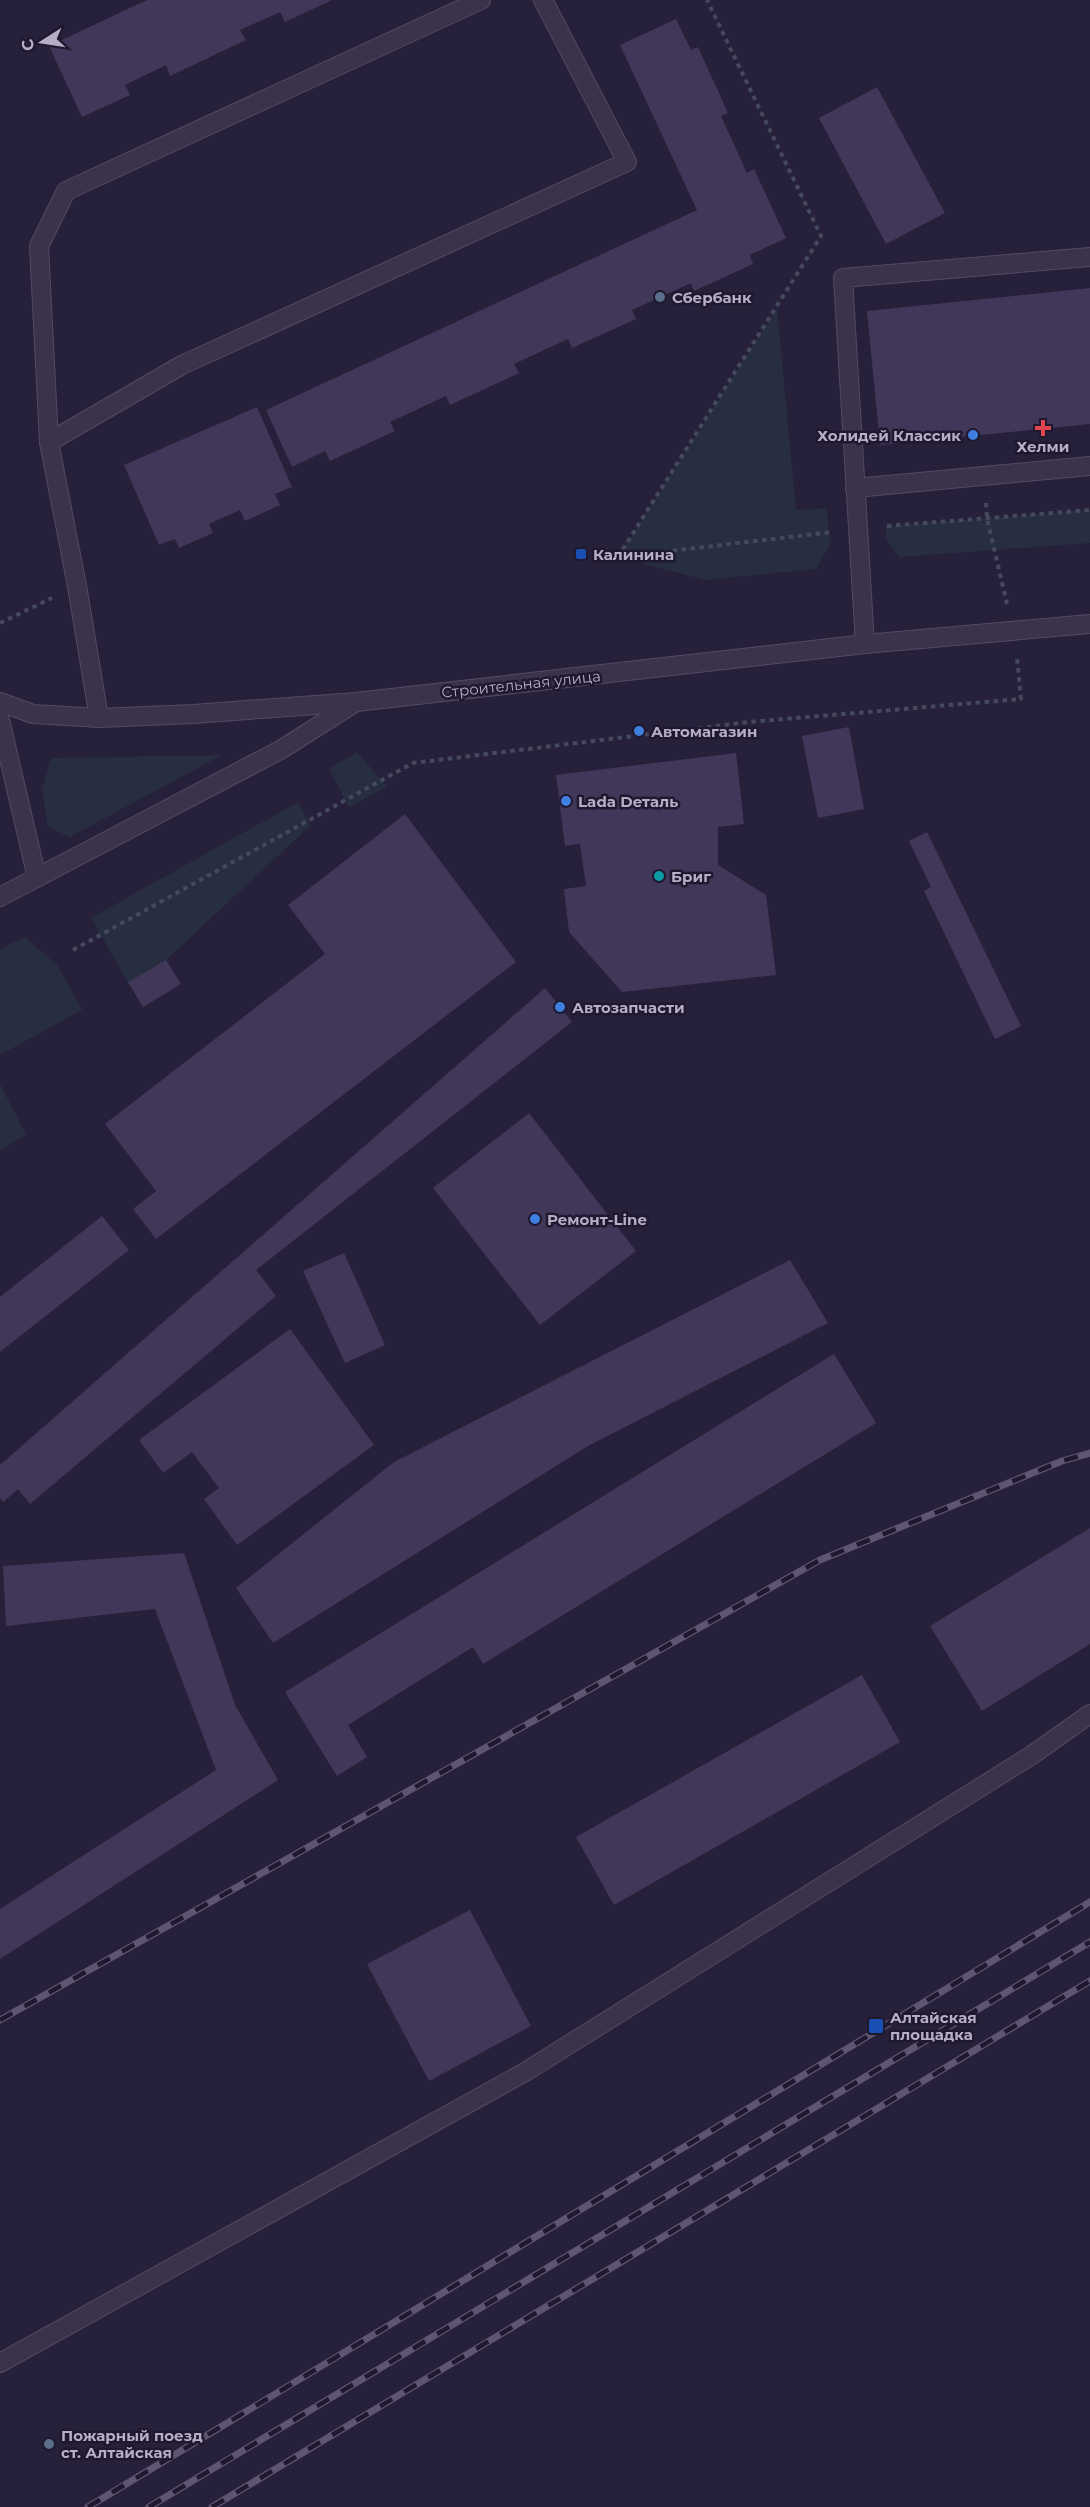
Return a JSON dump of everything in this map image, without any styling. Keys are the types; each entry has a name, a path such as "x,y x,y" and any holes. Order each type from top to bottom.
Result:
{"street":[{"path":"99,718 50,442 39,246 66,191 481,0"},
{"path":"50,442 182,365 627,162 543,0"},
{"path":"865,644 843,278 1090,257"},
{"path":"855,488 1090,466"},
{"name":"Строительная улица","path":"0,897 282,749 356,702 865,644 1090,624"},
{"path":"0,702 33,714 99,718 193,714 356,702"},
{"path":"0,720 37,878"},
{"path":"0,2363 525,2073 1032,1755 1090,1714"}],"path":[{"path":"600,559 618,557 821,236 707,0"},
{"path":"73,950 413,763 749,722 1021,699 1014,631 987,518 985,476"},
{"path":"0,623 77,586"}],"shaded area":[{"path":"777,308 796,510 827,508 830,545 816,569 705,580 618,557"},
{"path":"1090,510 1090,543 899,557 886,539 886,526"},
{"path":"357,752 387,787 349,807 329,769"},
{"path":"222,755 70,837 48,827 42,789 51,758"},
{"path":"298,802 311,825 166,960 128,982 91,918"},
{"path":"25,937 58,966 82,1010 0,1055 0,949"},
{"path":"0,1084 26,1135 0,1150"}],"building":[{"path":"147,0 332,0 285,22 280,12 240,30 246,40 170,76 166,65 125,85 130,95 82,117 49,46"},
{"path":"676,19 691,50 698,47 728,113 721,116 747,173 754,169 786,238 750,255 753,264 694,291 691,283 632,310 636,319 572,348 568,339 514,364 519,373 450,405 446,396 390,422 395,431 330,461 325,451 292,467 266,410 697,210 620,45"},
{"path":"877,87 945,213 886,244 819,118"},
{"path":"1090,288 1090,424 880,445 867,311"},
{"path":"257,407 292,487 275,494 280,505 245,521 240,510 209,524 213,533 179,548 175,539 159,545 124,465"},
{"path":"849,727 864,809 818,818 802,736"},
{"name":"Бриг","path":"736,753 744,824 718,827 718,865 766,895 776,975 622,992 569,932 564,889 586,886 580,844 565,846 556,775"},
{"path":"405,814 516,962 156,1239 133,1209 156,1191 105,1124 325,954 288,905"},
{"path":"927,832 1021,1026 995,1039 924,891 931,887 909,841"},
{"path":"166,960 181,984 143,1007 128,982"},
{"path":"545,988 572,1022 256,1270 276,1296 30,1504 18,1489 3,1502 0,1498 0,1465"},
{"name":"Ремонт-Line","path":"529,1113 636,1251 540,1325 433,1188"},
{"path":"102,1216 129,1250 0,1352 0,1297"},
{"path":"344,1253 385,1345 345,1363 303,1271"},
{"path":"790,1260 828,1323 588,1446 273,1643 236,1588 394,1462"},
{"path":"290,1329 374,1445 237,1545 204,1499 219,1488 192,1452 163,1473 139,1440"},
{"path":"834,1354 876,1423 483,1664 473,1647 348,1725 367,1757 337,1776 285,1692"},
{"path":"1090,1528 1090,1644 982,1711 930,1626"},
{"path":"184,1553 235,1705 278,1780 0,1959 0,1909 216,1770 155,1609 6,1626 3,1566"},
{"path":"862,1675 900,1742 614,1905 576,1837"},
{"path":"470,1910 531,2026 429,2081 367,1964"}],"railway":[{"path":"0,2020 820,1560 1062,1461 1090,1453"},
{"path":"88,2507 1090,1902"},
{"path":"149,2507 1090,1942"},
{"path":"212,2507 1090,1981"}],"place":[{"name":"Сбербанк","path":"660,297"},
{"name":"Хелми","path":"1043,428"},
{"name":"Холидей Классик","path":"973,435"},
{"name":"Калинина","path":"581,554"},
{"name":"Автомагазин","path":"639,731"},
{"name":"Lada Dеталь","path":"566,801"},
{"name":"Бриг","path":"659,876"},
{"name":"Автозапчасти","path":"560,1007"},
{"name":"Ремонт-Line","path":"535,1219"},
{"name":"Алтайская площадка","path":"876,2026"},
{"name":"Пожарный поезд ст. Алтайская","path":"49,2444"}]}
